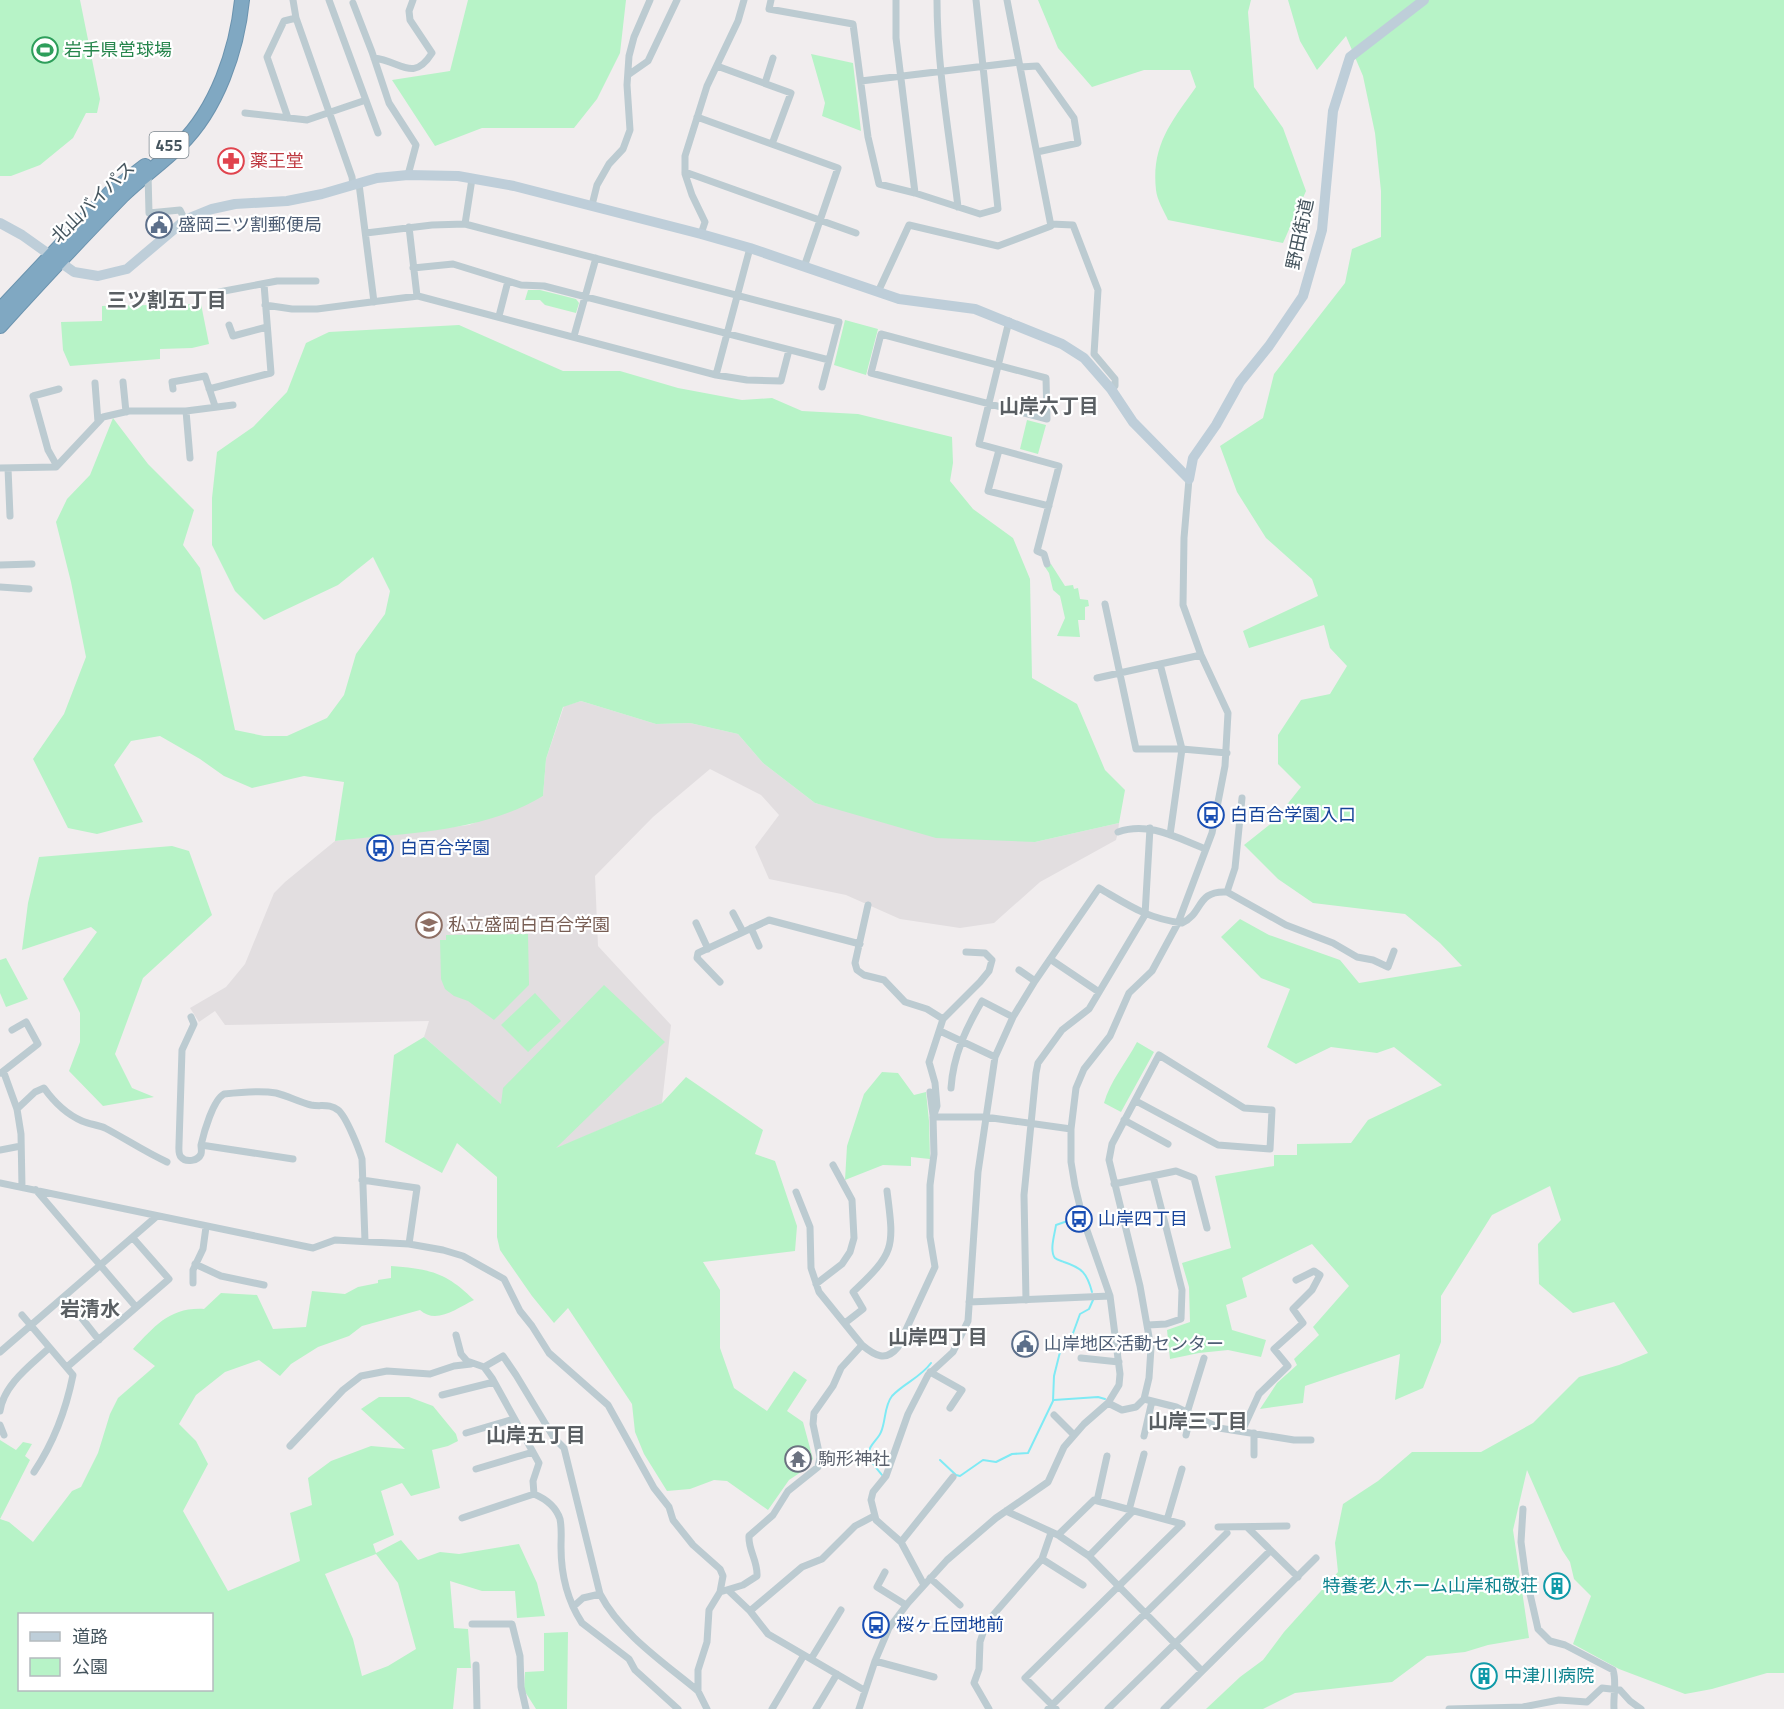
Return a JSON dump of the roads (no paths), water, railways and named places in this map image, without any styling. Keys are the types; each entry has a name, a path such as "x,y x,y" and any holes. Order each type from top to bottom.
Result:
{"highway":[{"name":"北山バイパス","path":"0,326 110,193 154,159 186,125 201,104 219,68 229,34 235,0"},
{"name":"北山バイパス","path":"0,310 54,258 181,144 196,127 207,109 233,52 242,0"}],"street":[{"path":"293,0 296,18 356,185 366,233 374,302"},
{"path":"329,0 378,133"},
{"path":"374,58 385,59 407,68 419,68 427,61 432,53 410,20 413,0"},
{"path":"592,205 597,185 609,164 623,149 630,130 629,56 634,37 650,0"},
{"path":"628,75 648,62 677,0"},
{"path":"701,234 705,222 692,195 685,156 707,86 738,21 744,0"},
{"path":"771,0 769,9 854,24 868,137 879,184 980,214 998,209 976,0"},
{"path":"896,0 896,38 915,193"},
{"path":"938,0 937,27 941,71 958,207"},
{"path":"1006,0 1051,224"},
{"name":"野田街道","path":"1189,479 1193,458 1216,425 1240,382 1269,346 1303,296 1322,230 1333,111 1350,57 1424,0"},
{"path":"353,3 389,103 416,145 408,175"},
{"path":"288,118 267,57 284,21 296,18"},
{"path":"765,83 773,58"},
{"path":"861,81 983,66 1019,64 1037,66 1074,118 1078,143 1037,152"},
{"path":"717,66 791,93 772,144"},
{"path":"245,113 307,120 366,100"},
{"path":"697,117 838,168 804,267"},
{"path":"686,171 856,233"},
{"path":"148,174 149,213 180,210 184,220"},
{"path":"0,223 74,272 98,276 127,269 184,220 212,209 235,204 284,201 322,194 377,178 408,175 458,177 514,186 750,248 899,299 975,309 1062,344 1084,358 1111,389 1133,422 1189,479 1184,538 1184,605 1201,655 1228,713 1227,753 1212,833 1178,923 1152,970 1129,993 1110,1036 1084,1069 1076,1088 1071,1129 1071,1162 1075,1188 1083,1219 1110,1296 1119,1362 1119,1385 1108,1403 1084,1424 1065,1447 1048,1482 1006,1511 947,1560 906,1605 888,1628 859,1709"},
{"path":"465,224 472,179"},
{"path":"366,233 409,227 465,224 839,322 822,387"},
{"path":"878,292 909,225 998,246 1051,224 1073,225 1098,290 1094,354 1115,379 1115,386 1111,389"},
{"path":"409,227 417,296"},
{"path":"716,375 750,248"},
{"path":"574,336 596,258"},
{"path":"414,268 453,264 521,285 544,285 829,360"},
{"path":"219,292 277,281 316,281"},
{"path":"499,316 508,281"},
{"path":"209,389 271,373 264,284"},
{"path":"265,305 292,309 317,309 417,296 716,375 747,380 781,381 789,350"},
{"path":"1009,321 979,444 1059,466 1037,551 1044,554 1047,564"},
{"path":"229,325 233,336 267,327"},
{"path":"881,334 1046,378 1047,420 989,404 871,373 881,334"},
{"path":"173,389 172,382 205,376 215,406"},
{"path":"123,382 126,412"},
{"path":"95,383 98,422"},
{"path":"57,466 48,450 33,396 59,389"},
{"path":"10,516 4,468 57,466 103,417 126,412 186,411 233,405"},
{"path":"186,411 190,458"},
{"path":"999,450 988,491 1048,506"},
{"path":"0,565 32,564"},
{"path":"0,587 29,589"},
{"path":"1105,604 1136,749 1182,749 1227,753"},
{"path":"1096,678 1201,655"},
{"path":"1160,664 1182,749 1170,835"},
{"path":"1227,892 1234,868 1242,798"},
{"path":"1118,832 1139,827 1150,828 1206,849"},
{"path":"1026,1300 1024,1195 1038,1063 1062,1030 1087,1012 1145,915 1150,828"},
{"path":"924,1585 901,1542 874,1516 871,1500 873,1492 886,1476 908,1414 930,1372 953,1352 969,1318 978,1172 994,1057 1012,1017 1099,888 1145,915 1178,923 1186,922 1205,897 1217,892 1227,892 1286,925 1341,946 1357,957 1373,960 1388,967 1394,951"},
{"path":"868,905 855,963 857,970 864,975 884,980 905,1002 927,1009 943,1018"},
{"path":"733,912 743,932"},
{"path":"720,982 697,958 698,953 769,920 860,944"},
{"path":"696,923 708,949"},
{"path":"751,928 759,946"},
{"path":"933,1117 937,1106 930,1062 943,1018 980,982 992,964 992,960 985,953 966,952"},
{"path":"1050,959 1099,992"},
{"path":"1019,970 1035,981"},
{"path":"951,1088 952,1069 961,1041 982,1001 1012,1017"},
{"path":"191,1017 194,1024 182,1050 179,1155 185,1160 198,1159 206,1129 220,1096 234,1093 275,1093 338,1110 359,1148 362,1160 365,1241"},
{"path":"12,1030 26,1022 38,1044 1,1073 4,1074 16,1109 21,1146 22,1187"},
{"path":"940,1031 994,1057"},
{"path":"1136,1101 1218,1145 1270,1149 1272,1110 1244,1108 1159,1055 1110,1150 1109,1160 1140,1286 1152,1358 1144,1436"},
{"path":"16,1109 35,1092 44,1088 67,1113 83,1122 103,1127 167,1162"},
{"path":"796,1192 810,1227 811,1268 824,1300 862,1345 876,1356 881,1357 893,1353 898,1347 935,1267 930,1237 930,1185 934,1154 930,1092"},
{"path":"933,1117 985,1117 1071,1129"},
{"path":"1124,1120 1168,1144"},
{"path":"201,1145 293,1159"},
{"path":"0,1150 21,1146"},
{"path":"816,1284 844,1261 850,1252 854,1238 852,1200 833,1165"},
{"path":"1114,1184 1176,1171 1194,1178 1207,1228"},
{"path":"1148,1325 1166,1324 1181,1319 1182,1290 1153,1176"},
{"path":"362,1180 417,1188 409,1244"},
{"path":"0,1183 313,1248 335,1240 409,1244 443,1250 464,1256 504,1279 520,1311 549,1353 608,1405 654,1488 669,1507 673,1520 693,1545 720,1569 723,1576 720,1592 709,1610 707,1642 698,1670 698,1690"},
{"path":"36,1190 136,1306"},
{"path":"845,1323 863,1309 853,1292 879,1266 891,1243 887,1191"},
{"path":"1,1350 32,1326 157,1216"},
{"path":"193,1283 192,1270 203,1249 206,1227"},
{"path":"67,1367 169,1279 133,1238"},
{"path":"195,1264 220,1276 264,1285"},
{"path":"1242,1431 1258,1395 1288,1366 1274,1349 1303,1323 1293,1309 1312,1290 1320,1275 1314,1271 1296,1280"},
{"path":"969,1302 1110,1296"},
{"path":"65,1297 99,1340"},
{"path":"22,1315 74,1375 68,1399 50,1446 34,1472"},
{"path":"456,1335 461,1354 467,1361 484,1367 494,1382 539,1463 533,1481 534,1494"},
{"path":"720,1592 729,1591 757,1576 758,1566 748,1541 749,1536 773,1515 788,1491 818,1467 820,1457 813,1424 814,1413 833,1386 841,1368 862,1345"},
{"path":"0,1411 1,1403 13,1382 49,1348"},
{"path":"484,1367 503,1356 554,1438 564,1448 600,1594 608,1610 619,1624 698,1690 707,1709"},
{"path":"1081,1358 1119,1362"},
{"path":"1186,1435 1189,1414 1204,1359"},
{"path":"290,1446 343,1390 361,1376 387,1371 430,1374 454,1366 473,1364"},
{"path":"930,1372 962,1390 950,1408"},
{"path":"442,1395 494,1382"},
{"path":"1108,1403 1122,1410 1136,1407 1148,1400 1176,1407 1219,1428 1294,1440 1311,1440"},
{"path":"1054,1415 1074,1435"},
{"path":"466,1432 514,1419"},
{"path":"0,1425 4,1435"},
{"path":"1254,1433 1254,1455"},
{"path":"476,1469 533,1452"},
{"path":"1089,1556 1131,1510 1144,1454"},
{"path":"1096,1501 1107,1456"},
{"path":"1167,1520 1182,1469"},
{"path":"901,1542 953,1477"},
{"path":"462,1518 534,1494 551,1504 560,1519 562,1568 566,1591 582,1623 629,1659 635,1670 678,1709"},
{"path":"989,1709 974,1683 979,1665 980,1637 987,1623 1042,1559 1054,1534 1094,1500 1182,1524 1025,1678 1052,1708 1227,1533"},
{"path":"1523,1509 1521,1542 1525,1572 1538,1629 1550,1641 1565,1645 1613,1670 1616,1683 1613,1689 1614,1709"},
{"path":"1006,1511 1054,1534 1089,1556 1202,1671"},
{"path":"750,1611 802,1567 822,1559 855,1526 874,1516"},
{"path":"1218,1527 1287,1526"},
{"path":"1247,1527 1298,1577"},
{"path":"1108,1709 1270,1551"},
{"path":"1164,1709 1316,1558"},
{"path":"1042,1559 1083,1586"},
{"path":"885,1572 877,1587 906,1605"},
{"path":"930,1578 960,1605"},
{"path":"729,1591 750,1611 768,1634 864,1690"},
{"path":"574,1606 583,1598 600,1594"},
{"path":"772,1709 841,1610"},
{"path":"472,1624 512,1624 520,1656 520,1687 526,1709"},
{"path":"875,1661 934,1677"},
{"path":"476,1665 477,1709"},
{"path":"816,1709 837,1674"},
{"path":"1449,1709 1525,1708 1559,1700 1587,1702 1602,1688 1620,1690 1641,1709"}],"waterway":[{"path":"1074,1209 1076,1218 1056,1225 1053,1255 1056,1259 1083,1272 1092,1292"},
{"path":"940,1460 960,1476 983,1460 996,1462 1012,1454 1028,1453 1053,1401 1054,1376 1060,1352 1072,1336 1080,1314 1089,1309 1093,1300"},
{"path":"882,1475 871,1461 869,1452 880,1435 889,1400 931,1363"},
{"path":"1054,1400 1098,1397 1105,1399"}],"place":[{"name":"岩手県営球場","path":"45,50"},
{"name":"薬王堂","path":"231,161"},
{"name":"盛岡三ツ割郵便局","path":"159,225"},
{"name":"白百合学園入口","path":"1211,815"},
{"name":"白百合学園","path":"380,848"},
{"name":"私立盛岡白百合学園","path":"429,925"},
{"name":"山岸四丁目","path":"1079,1219"},
{"name":"山岸地区活動センター","path":"1025,1344"},
{"name":"駒形神社","path":"798,1459"},
{"name":"特養老人ホーム山岸和敬荘","path":"1557,1586"},
{"name":"桜ヶ丘団地前","path":"876,1625"},
{"name":"中津川病院","path":"1484,1676"}],"district":[{"name":"三ツ割五丁目","path":"167,300"},
{"name":"山岸六丁目","path":"1049,406"},
{"name":"岩清水","path":"90,1309"},
{"name":"山岸四丁目","path":"938,1337"},
{"name":"山岸三丁目","path":"1198,1421"},
{"name":"山岸五丁目","path":"536,1435"}]}
